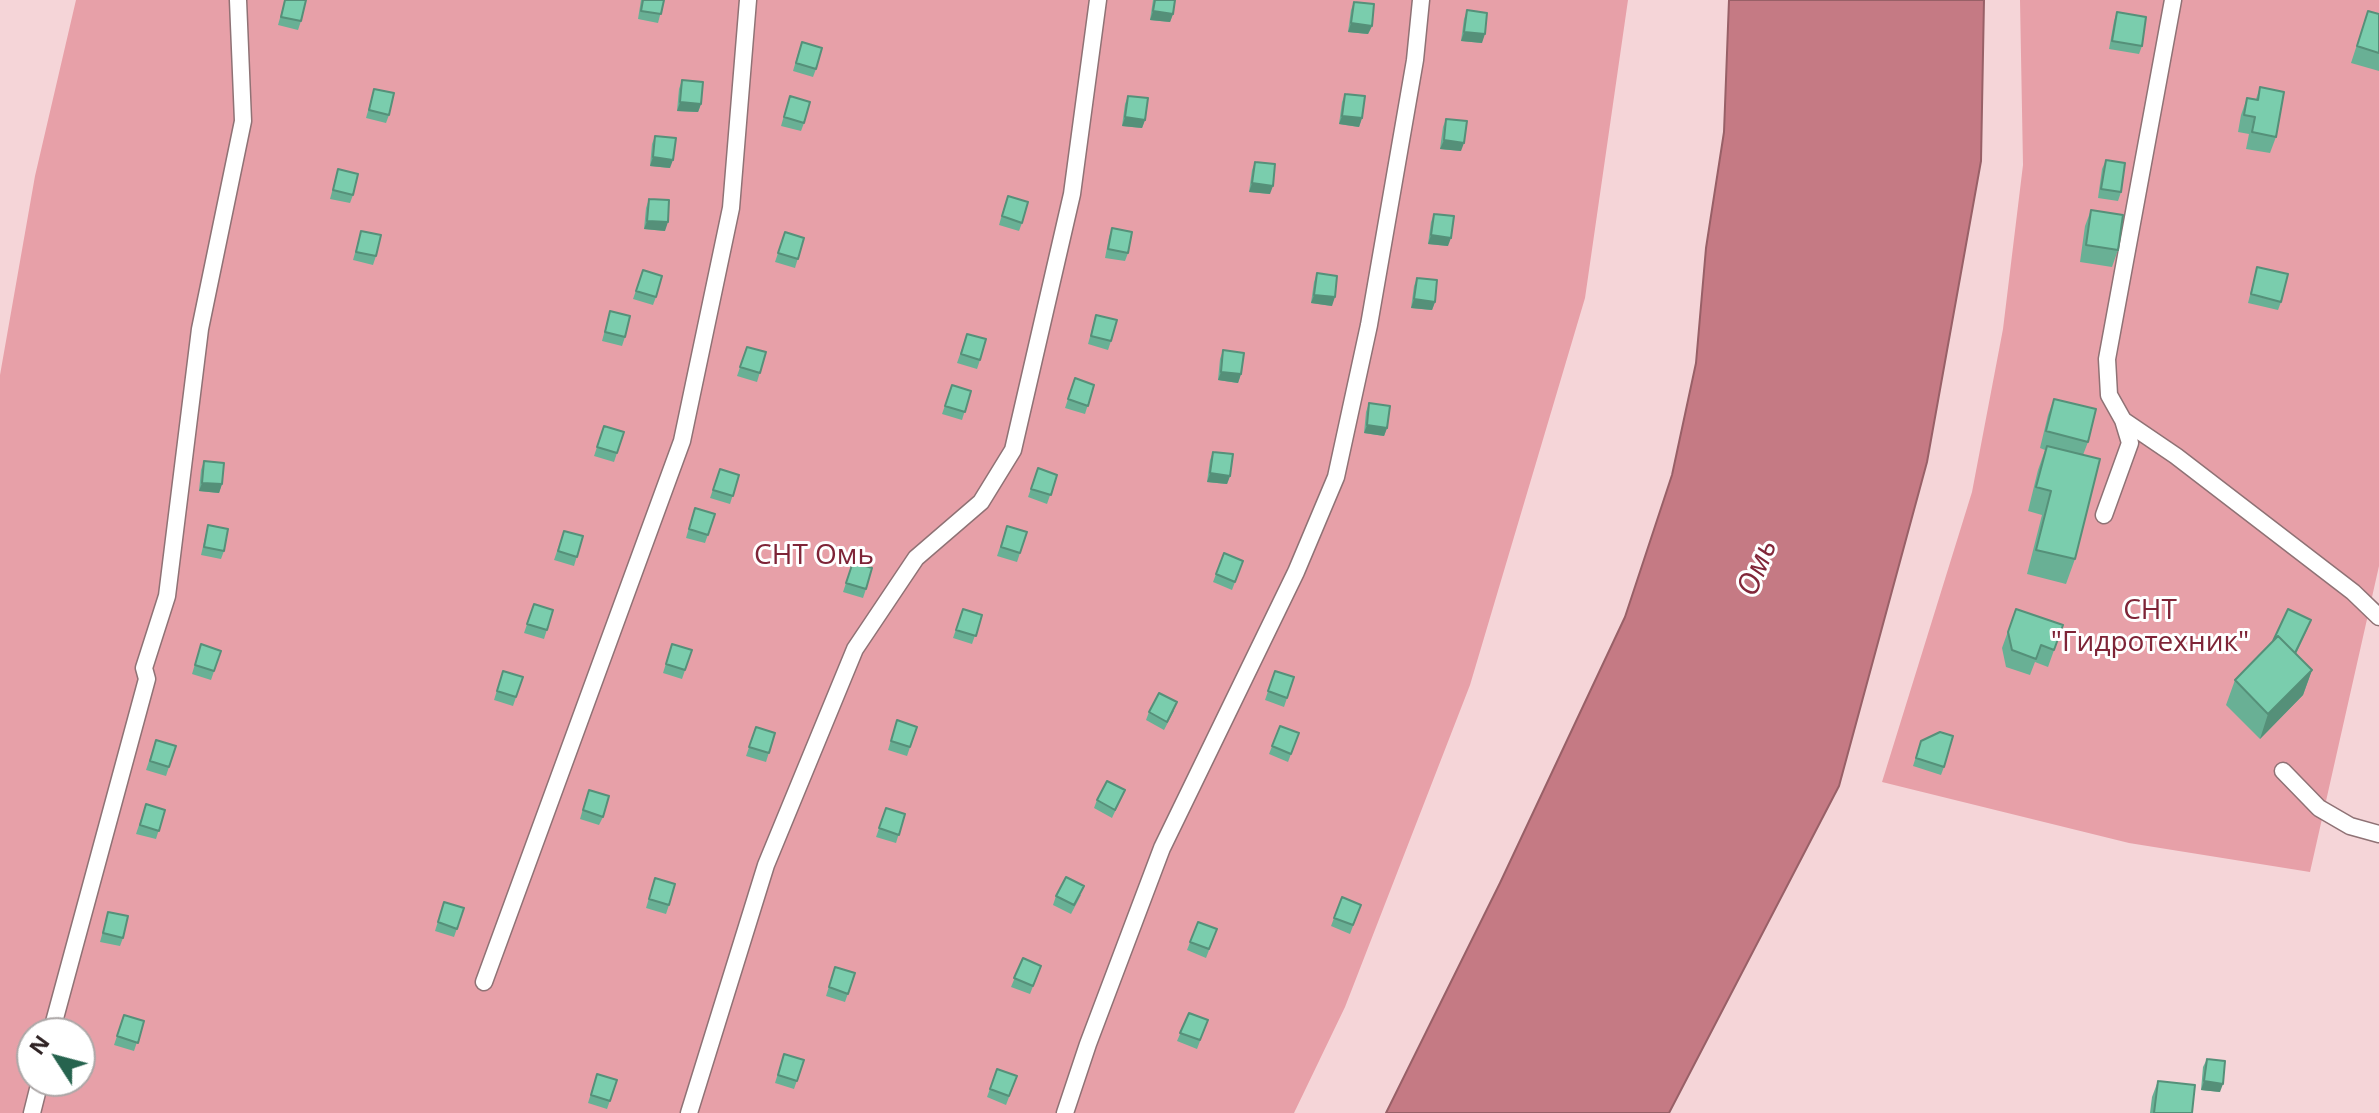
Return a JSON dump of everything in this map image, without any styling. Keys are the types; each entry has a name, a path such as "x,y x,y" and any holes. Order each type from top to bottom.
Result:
{"lane":[{"path":"55,1017 147,679 144,668 167,596 200,329 243,121 238,0"},
{"path":"484,982 682,441 731,208 748,0"},
{"path":"689,1113 766,865 855,649 916,558 981,502 1013,450 1072,194 1098,0"},
{"path":"1065,1113 1162,848 1296,572 1336,477 1372,310 1415,60 1421,0"},
{"path":"2104,515 2130,443 2123,420 2109,395 2107,359 2173,0"},
{"path":"2123,420 2176,456 2353,592 2379,617"},
{"path":"2283,771 2319,808 2350,826 2379,834"}],"green space":[{"name":"СНТ Омь","path":"76,0 1628,0 1585,298 1470,685 1345,1007 1294,1113 0,1113 0,375 35,176"},
{"name":"СНТ \"Гидротехник\"","path":"2020,0 2379,0 2379,566 2310,872 2129,843 1882,782 1972,492 2003,329 2023,165"}],"water":[{"name":"Омь","path":"1729,0 1984,0 1981,161 1927,462 1839,786 1669,1113 1386,1113 1500,883 1625,617 1672,475 1696,363 1706,248 1724,132"}],"building":[{"path":"285,0 306,0 301,21 281,17"},
{"path":"643,0 664,0 661,14 641,11"},
{"path":"1155,0 1175,0 1173,14 1153,11"},
{"path":"1354,2 1374,4 1372,26 1351,23"},
{"path":"1467,10 1487,13 1485,34 1464,32"},
{"path":"2368,11 2379,14 2379,53 2357,46"},
{"path":"2117,12 2146,17 2142,46 2112,41"},
{"path":"802,42 822,48 816,69 796,63"},
{"path":"682,80 703,82 701,104 680,102"},
{"path":"2260,87 2284,92 2276,137 2252,132 2255,117 2244,115 2247,98 2258,100"},
{"path":"374,89 394,93 389,115 369,110"},
{"path":"1345,94 1365,96 1362,118 1342,116"},
{"path":"790,96 810,102 804,123 784,117"},
{"path":"1128,96 1148,98 1145,120 1125,117"},
{"path":"1446,119 1467,121 1464,143 1444,140"},
{"path":"655,136 676,138 673,160 653,157"},
{"path":"2106,160 2125,163 2121,192 2101,189"},
{"path":"1255,162 1275,164 1273,186 1252,183"},
{"path":"338,169 358,174 353,195 333,190"},
{"path":"1008,196 1028,202 1022,223 1002,216"},
{"path":"649,199 669,200 668,222 647,221"},
{"path":"2091,210 2123,215 2118,250 2086,245"},
{"path":"1434,214 1454,216 1451,238 1431,235"},
{"path":"1112,228 1132,232 1128,253 1108,249"},
{"path":"361,231 381,235 376,256 356,252"},
{"path":"785,232 804,238 798,259 778,253"},
{"path":"2257,267 2288,274 2281,302 2251,294"},
{"path":"643,270 662,276 656,297 636,291"},
{"path":"1317,273 1337,276 1335,297 1314,295"},
{"path":"1417,278 1437,280 1435,302 1414,299"},
{"path":"610,311 630,316 625,337 605,332"},
{"path":"1096,315 1117,320 1111,341 1091,336"},
{"path":"967,334 986,339 980,360 961,354"},
{"path":"747,347 766,352 760,373 740,367"},
{"path":"1223,350 1244,353 1241,374 1221,372"},
{"path":"1075,378 1094,385 1088,406 1068,399"},
{"path":"952,385 971,391 965,412 945,406"},
{"path":"2054,399 2096,409 2088,442 2046,431"},
{"path":"1369,403 1390,406 1387,428 1367,425"},
{"path":"604,426 624,432 617,453 597,447"},
{"path":"2047,446 2100,459 2075,559 2036,550 2051,491 2036,487"},
{"path":"1213,452 1233,454 1230,476 1210,473"},
{"path":"204,461 224,463 222,484 202,483"},
{"path":"1038,468 1057,475 1051,495 1031,489"},
{"path":"720,469 739,475 733,496 713,490"},
{"path":"695,508 715,514 708,535 689,529"},
{"path":"208,525 228,529 224,551 204,547"},
{"path":"1007,526 1027,532 1020,553 1001,547"},
{"path":"564,531 583,536 577,557 558,551"},
{"path":"1224,553 1243,561 1235,582 1216,574"},
{"path":"853,562 872,568 866,589 846,583"},
{"path":"534,604 553,610 547,630 527,624"},
{"path":"963,609 982,615 976,636 956,630"},
{"path":"2016,609 2063,625 2054,650 2041,645 2036,659 2012,650 2008,632"},
{"path":"2288,609 2311,620 2295,653 2278,636 2273,641"},
{"path":"2278,636 2312,670 2268,714 2235,680"},
{"path":"201,644 221,651 214,671 195,665"},
{"path":"672,644 692,650 685,670 666,664"},
{"path":"503,671 523,677 516,697 497,691"},
{"path":"1275,671 1294,677 1287,698 1268,691"},
{"path":"1159,693 1177,702 1167,722 1149,712"},
{"path":"897,720 917,727 910,747 891,741"},
{"path":"1280,726 1299,733 1291,754 1272,746"},
{"path":"756,727 775,733 769,753 749,747"},
{"path":"1940,732 1953,736 1944,767 1916,758 1921,741"},
{"path":"156,740 176,746 169,767 150,761"},
{"path":"1107,781 1125,790 1115,810 1097,800"},
{"path":"589,790 609,796 603,817 583,810"},
{"path":"146,804 165,810 159,831 140,825"},
{"path":"886,808 905,814 899,835 879,828"},
{"path":"1066,877 1084,886 1074,905 1056,896"},
{"path":"655,878 675,884 669,905 649,899"},
{"path":"1342,897 1361,905 1353,925 1334,918"},
{"path":"444,902 464,908 457,929 438,922"},
{"path":"108,912 128,916 123,938 103,933"},
{"path":"1198,922 1217,929 1209,949 1190,942"},
{"path":"1023,958 1041,966 1033,986 1014,978"},
{"path":"835,967 855,973 848,994 829,987"},
{"path":"1189,1013 1208,1020 1200,1040 1180,1033"},
{"path":"124,1015 144,1021 138,1043 117,1036"},
{"path":"784,1054 804,1060 797,1081 778,1075"},
{"path":"2207,1059 2225,1061 2223,1084 2204,1081"},
{"path":"997,1069 1017,1076 1009,1096 990,1089"},
{"path":"597,1074 617,1080 610,1101 591,1095"},
{"path":"2158,1081 2195,1085 2192,1113 2154,1113"}]}
